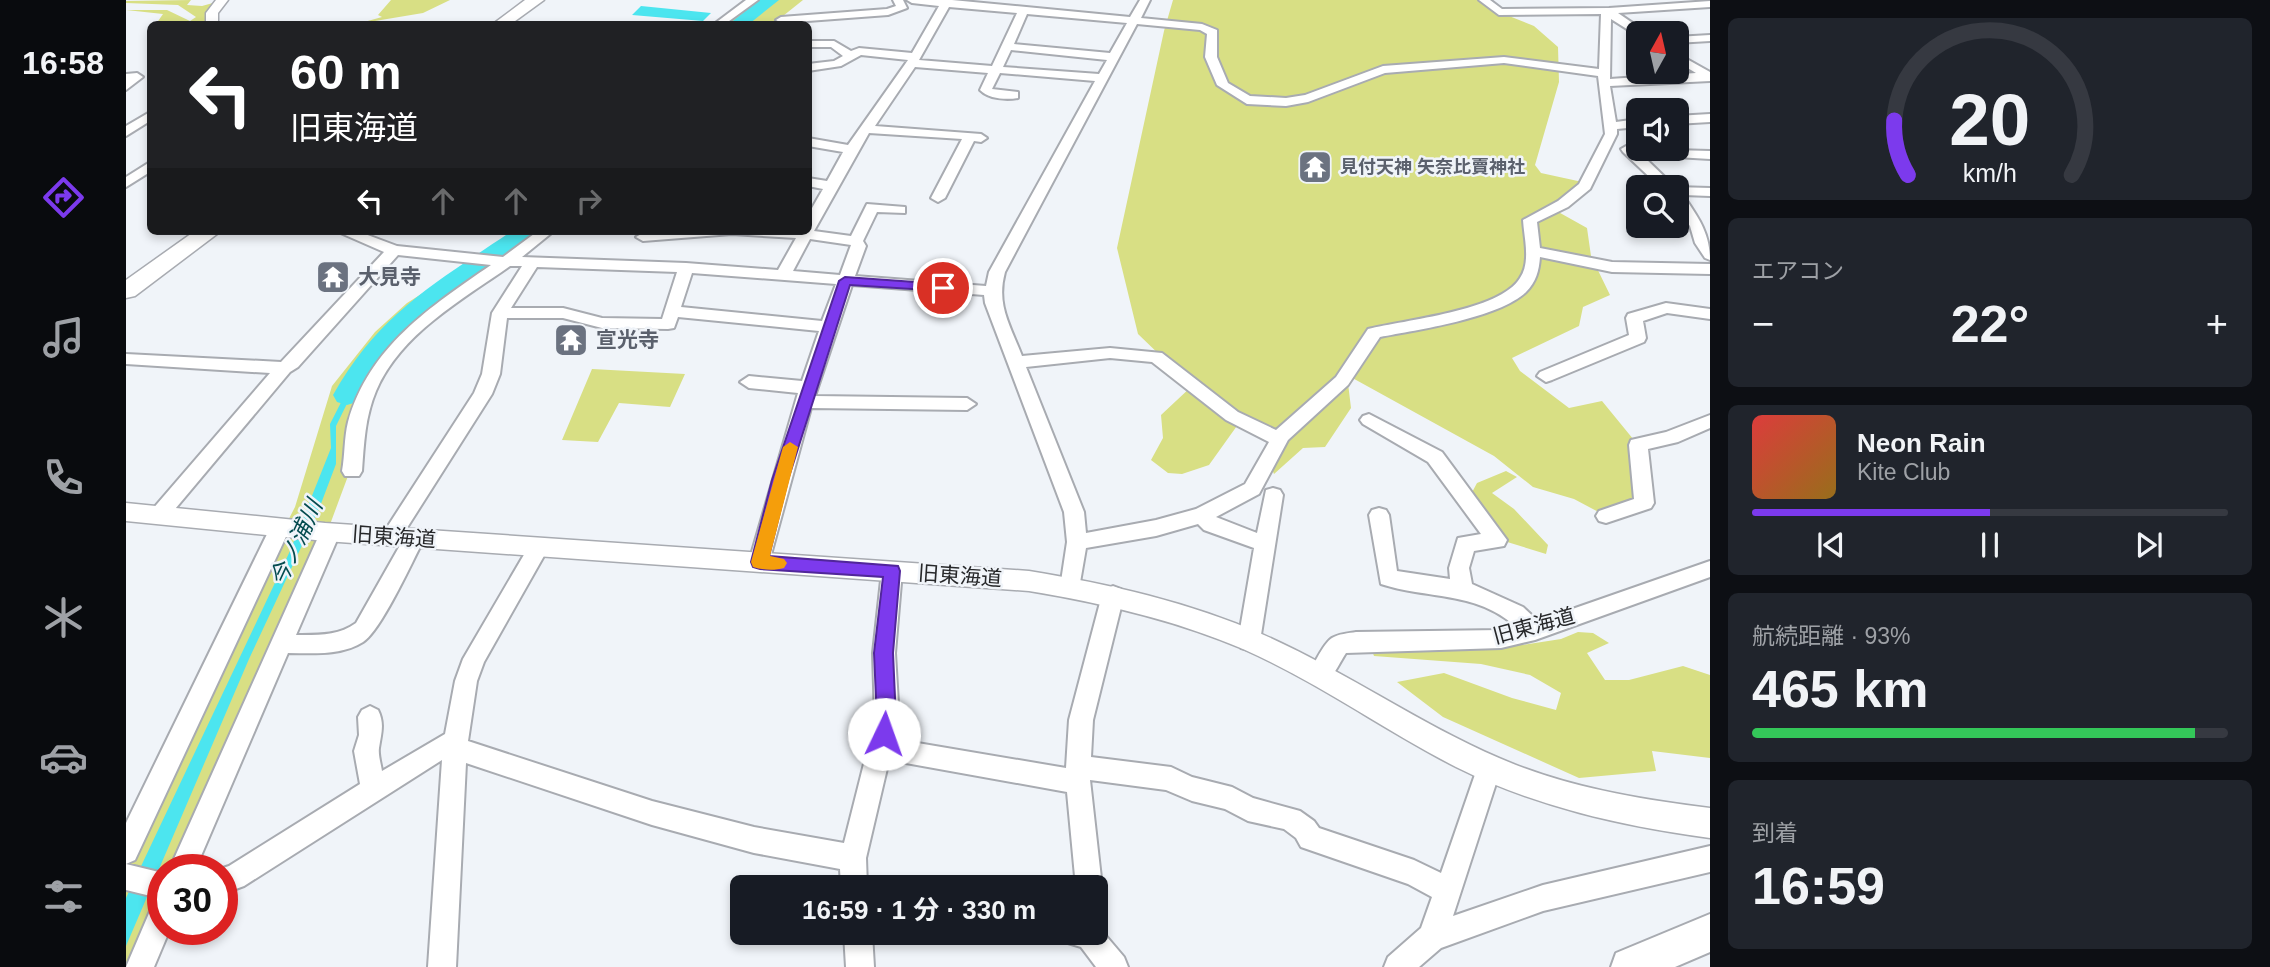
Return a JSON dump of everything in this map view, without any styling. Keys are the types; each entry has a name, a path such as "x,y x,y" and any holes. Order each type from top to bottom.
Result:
{"main road":[{"path":"506,21 537,0"},
{"path":"126,291 204,235"},
{"path":"1630,967 1710,933"}],"street":[{"path":"212,21 212,13 222,0"},
{"path":"723,21 753,0"},
{"path":"788,21 888,12 902,8 898,0"},
{"path":"912,0 1024,10 1040,7 1095,13 1132,21 1202,27 1213,32 1211,57 1223,85 1247,100 1286,102 1308,97 1383,70 1504,60 1604,78 1710,77"},
{"path":"1071,588 1077,542 1074,512 993,303 992,291 997,272 1145,0"},
{"path":"1484,0 1499,12 1606,11 1705,4"},
{"path":"1589,0 1626,24"},
{"path":"1638,0 1651,8"},
{"path":"812,222 851,149 913,60 946,1"},
{"path":"778,21 803,2"},
{"path":"1014,96 986,90 1024,10"},
{"path":"1077,542 1156,528 1202,515 1252,489 1279,439 1342,381 1374,333 1478,310 1507,297 1528,282 1533,264 1530,220 1563,204 1585,186 1611,130 1604,78 1606,11"},
{"path":"1689,39 1710,38"},
{"path":"812,44 834,44 850,55"},
{"path":"1005,46 1112,57"},
{"path":"812,68 837,65 859,51 994,69 1102,78"},
{"path":"1689,64 1710,77"},
{"path":"126,78 137,77 126,86"},
{"path":"126,132 147,118"},
{"path":"1689,119 1710,118"},
{"path":"1611,130 1626,127"},
{"path":"866,129 975,137 950,172 938,198"},
{"path":"1611,130 1626,146"},
{"path":"812,143 851,149"},
{"path":"1689,154 1710,155"},
{"path":"1641,161 1656,175"},
{"path":"126,183 147,168"},
{"path":"812,183 832,186"},
{"path":"1689,193 1710,192"},
{"path":"856,241 872,207 900,210"},
{"path":"1689,214 1710,255"},
{"path":"760,562 780,480 828,327 859,246 856,241 812,232"},
{"path":"354,235 394,250 473,260 686,268 992,291"},
{"path":"352,471 357,423 369,389 379,371 415,328 541,235"},
{"path":"643,237 671,235"},
{"path":"783,275 805,235"},
{"path":"158,516 284,368 292,363 394,250"},
{"path":"1532,251 1612,267 1710,269"},
{"path":"281,643 339,643 355,638 364,629 402,538 483,394 491,374 500,313 532,262"},
{"path":"500,313 564,313 602,323 667,324 686,268"},
{"path":"1546,376 1638,338 1634,318 1667,308 1710,314"},
{"path":"672,311 828,327"},
{"path":"1016,362 1100,353 1156,357 1232,416 1279,439"},
{"path":"126,359 284,368"},
{"path":"749,382 807,395 967,404"},
{"path":"1369,420 1435,457 1497,540 1465,544 1459,568 1462,589"},
{"path":"1606,516 1644,503 1638,445 1671,437 1710,421"},
{"path":"1249,641 1273,495"},
{"name":"旧東海道","path":"126,512 328,533 1029,581 1113,595 1205,623 1320,674 1339,645 1356,641 1501,639 1535,631 1710,569"},
{"path":"1202,515 1211,525 1265,544"},
{"path":"1379,515 1388,578 1462,589 1515,613 1535,631"},
{"path":"126,851 280,527"},
{"path":"189,854 328,533"},
{"path":"442,967 455,747 466,681 474,659 539,547"},
{"path":"854,875 853,858 887,720 884,653 892,571"},
{"path":"1088,875 1079,775 1081,720 1113,595"},
{"path":"1320,674 1435,742 1489,768 1580,800 1642,815 1710,823"},
{"path":"370,718 371,735 366,751 374,790"},
{"path":"238,875 445,745 652,813 754,840 853,858"},
{"path":"882,748 1079,775 1171,779 1182,787 1232,799 1246,808 1294,819 1305,826 1310,838 1414,873 1447,891"},
{"path":"1432,937 1489,768"},
{"path":"1398,967 1432,937 1542,898 1710,859"},
{"path":"126,877 147,882"},
{"path":"141,967 150,945"},
{"path":"859,945 860,967"},
{"path":"1095,945 1114,967"}],"green space":[{"path":"191,0 187,5 202,6 220,1 210,21 190,21 196,17 178,5 126,1"},
{"path":"391,0 450,0 423,13 368,21 382,17 378,15"},
{"path":"755,0 803,0 777,21 727,21"},
{"path":"1173,0 1484,0 1499,12 1534,26 1558,47 1559,82 1535,165 1541,173 1587,183 1553,209 1587,228 1591,256 1610,295 1583,307 1579,326 1512,358 1520,371 1569,408 1602,401 1638,445 1652,491 1606,516 1574,499 1533,487 1494,456 1347,375 1351,408 1325,447 1303,448 1274,474 1271,467 1276,445 1239,423 1209,465 1182,474 1168,473 1151,460 1163,438 1161,415 1192,386 1138,334 1117,248"},
{"path":"126,10 167,10 190,21 158,21 163,14"},
{"path":"508,235 541,235 418,324 376,377 348,476 322,546 190,854 147,854 147,937 126,967 126,850 295,507 332,386 375,332 407,303 482,256"},
{"path":"592,369 685,374 670,407 619,403 598,442 562,440"},
{"path":"1506,471 1517,477 1492,493 1514,509 1548,545 1546,554 1504,541 1469,498 1477,483"},
{"path":"1364,631 1523,645 1561,639 1578,632 1593,633 1609,643 1587,653 1605,680 1629,680 1683,666 1710,675 1710,758 1652,751 1656,771 1579,778 1443,717 1397,682 1444,673 1512,698 1556,710 1561,693 1530,675 1481,664 1374,656"}],"water":[{"path":"641,6 711,13 703,21 632,15"},
{"path":"369,359 336,426 336,464 319,509 249,659 165,854 147,854 147,897 126,946 126,898 290,551 331,448 330,424 358,369"}],"waterway":[{"name":"今ノ浦川","path":"742,21 770,0"},
{"name":"今ノ浦川","path":"347,395 380,344 402,322 451,283 522,235"}],"slow traffic":[{"path":"778,563 760,562 790,447"}],"place":[{"name":"見付天神 矢奈比賣神社","path":"1315,167"},
{"name":"大見寺","path":"333,277"},
{"name":"宣光寺","path":"571,340"}],"route":[{"path":"884,734 887,720 884,653 892,571 760,562 780,480 845,281 943,288"}]}
